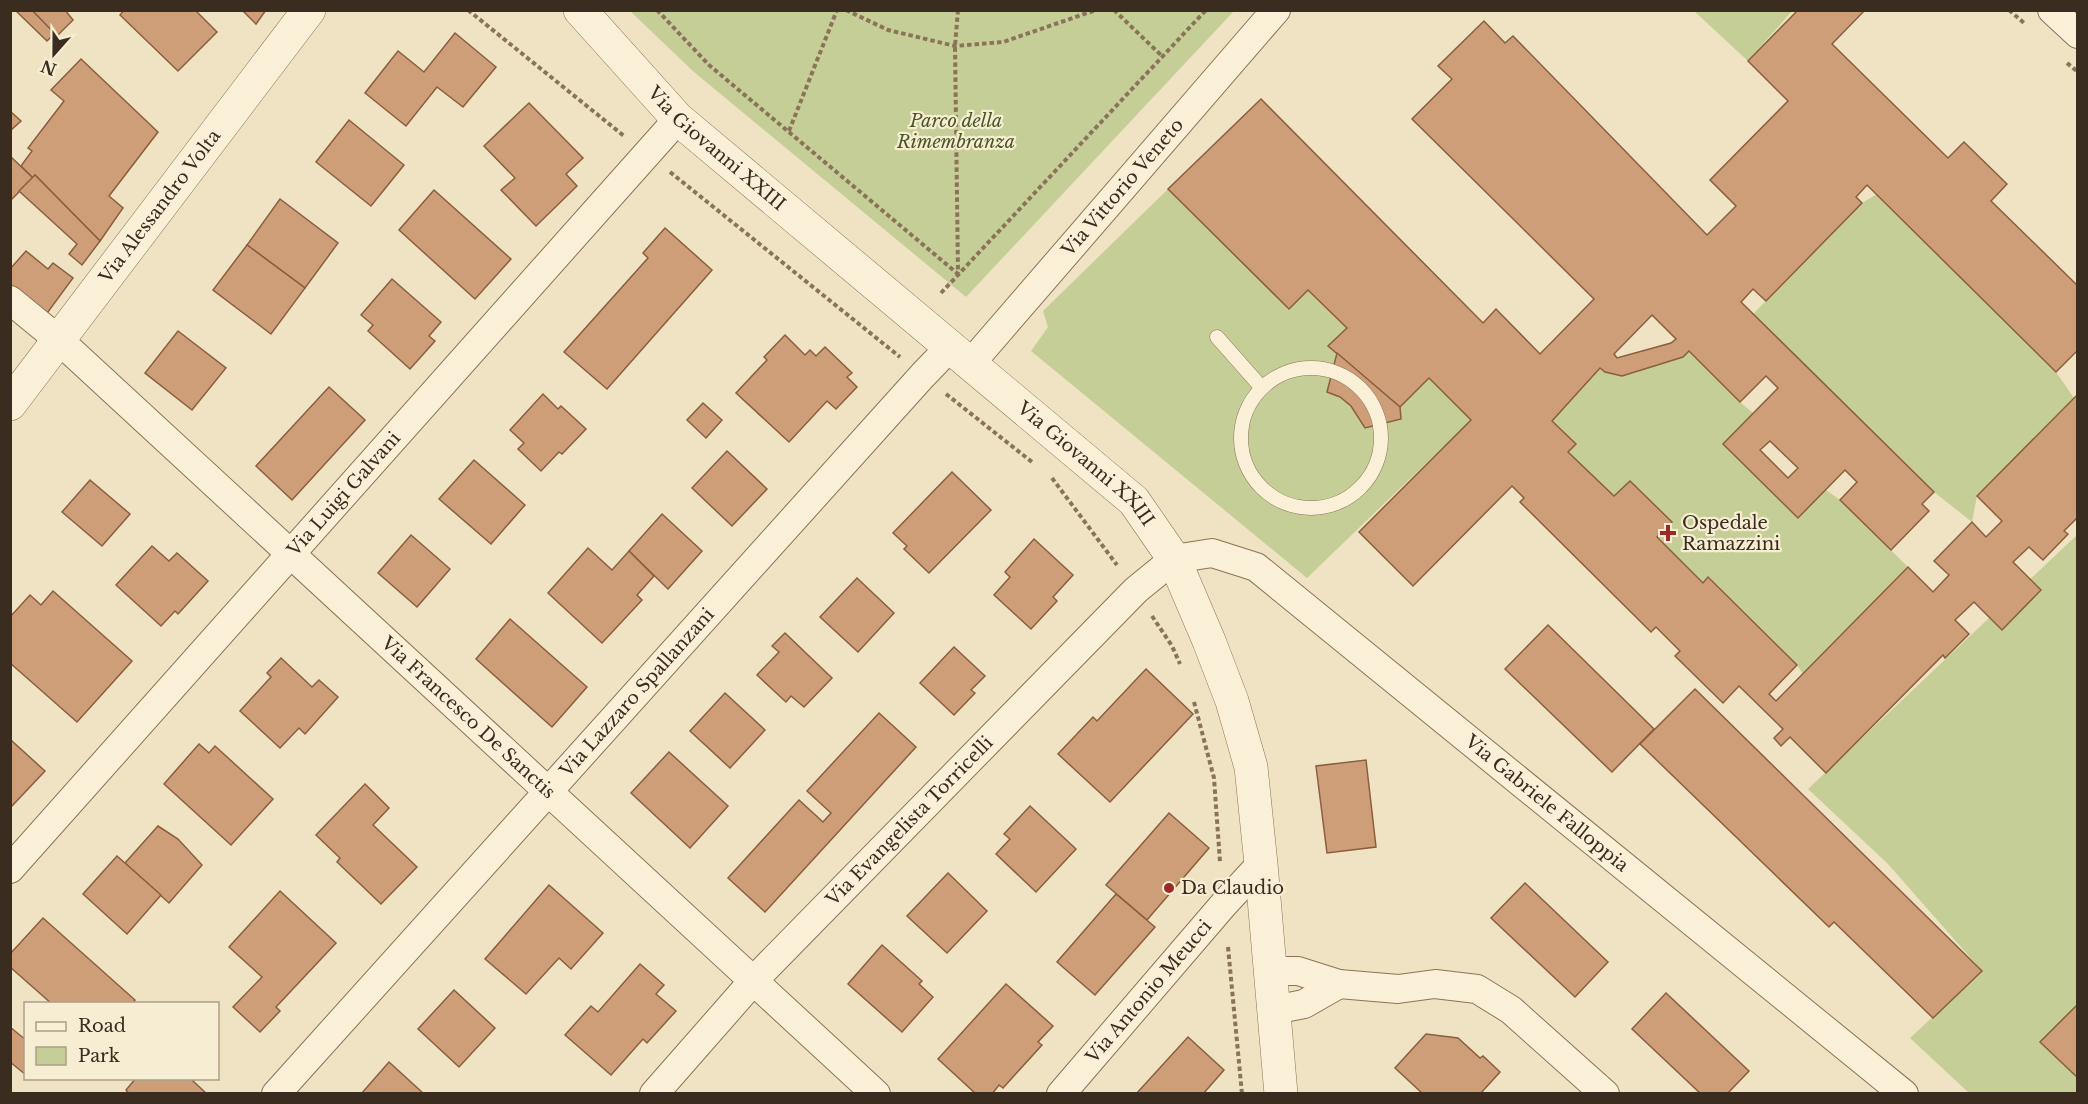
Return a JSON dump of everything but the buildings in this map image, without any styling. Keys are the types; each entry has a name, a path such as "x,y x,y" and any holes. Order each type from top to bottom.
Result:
{"street":[{"name":"Via Alessandro Volta","path":"10,405 309,10"},
{"name":"Via Giovanni XXIII","path":"580,10 678,118 1134,501 1174,559 1232,701 1251,767 1281,1094"},
{"name":"Via Vittorio Veneto","path":"961,354 1276,10"},
{"path":"2052,10 2078,34"},
{"name":"Via Luigi Galvani","path":"10,869 678,118"},
{"name":"Via Francesco De Sanctis","path":"10,300 60,341 876,1094"},
{"name":"Via Lazzaro Spallanzani","path":"276,1094 923,375 961,354"},
{"name":"Via Gabriele Falloppia","path":"1174,559 1212,553 1256,567 1904,1094"},
{"name":"Via Evangelista Torricelli","path":"654,1094 754,980 1136,590 1174,559"},
{"name":"Via Antonio Meucci","path":"1061,1094 1261,864"},
{"path":"1271,970 1298,971 1338,984 1398,989 1435,984 1477,989 1512,1010 1605,1094"},
{"path":"1274,1010 1304,1004 1338,984"}],"lane":[{"path":"1217,337 1262,387"},
{"path":"1305,367 1329,370 1352,380 1369,397 1379,419 1382,443 1376,467 1362,487 1342,501 1300,514 1258,484 1247,467 1241,446 1242,425 1249,405 1262,387 1282,374 1305,367"}],"path":[{"path":"468,10 1034,464"},
{"path":"657,10 710,65 958,274"},
{"path":"789,131 837,10"},
{"path":"846,10 888,30 956,46 1003,42 1096,10"},
{"path":"958,10 956,46 958,274"},
{"path":"1114,10 1163,57"},
{"path":"941,292 1206,10"},
{"path":"1044,471 1053,479 1136,590 1172,646 1184,674"},
{"path":"1192,692 1214,778 1242,1094"}],"green space":[{"name":"Parco della Rimembranza","path":"630,11 1234,11 966,297 694,72"},
{"path":"1694,11 1792,11 1748,61"},
{"path":"1168,189 1289,308 1308,290 1347,328 1328,346 1429,378 1471,420 1307,578 1031,351 1048,327 1043,311"},
{"path":"1877,194 2056,372 2074,398 1977,496 1972,522 1934,492 1753,314 1862,203"},
{"path":"1689,351 1753,413 1723,444 1798,518 1826,490 1840,500 1908,567 1803,674 1797,665 1708,577 1703,583 1568,452 1576,444 1552,421 1600,368 1622,376 1683,357"},
{"path":"2077,535 2077,1093 1969,1093 1910,1038 1982,971 1888,864 1808,789"}],"place":[{"name":"Ospedale Ramazzini","path":"1668,533"},
{"name":"Da Claudio","path":"1169,888"}]}
